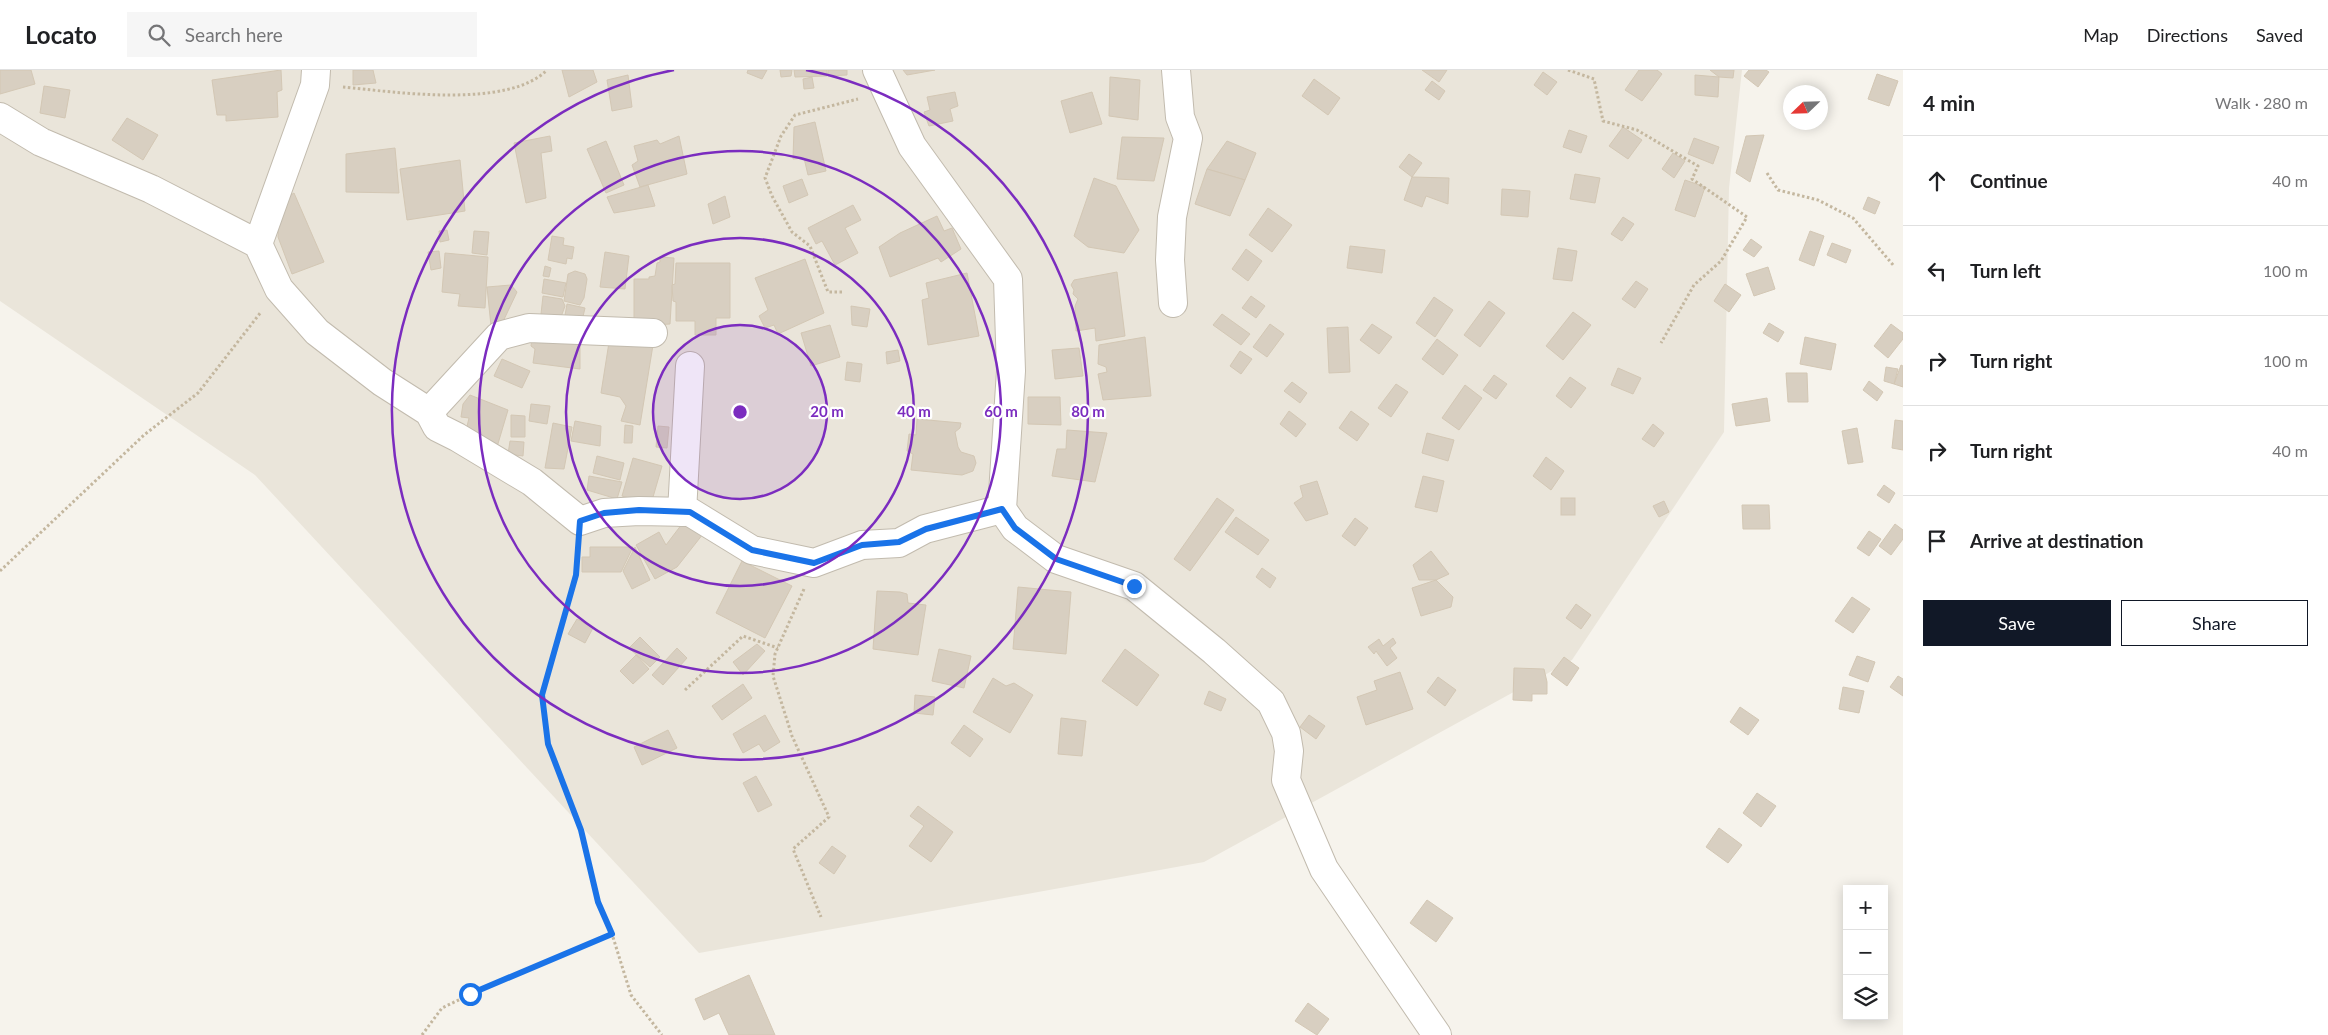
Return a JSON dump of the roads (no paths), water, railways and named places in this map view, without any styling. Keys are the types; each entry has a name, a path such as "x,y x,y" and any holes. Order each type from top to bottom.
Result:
{"street":[{"path":"1173,304 1170,260 1172,217 1188,138 1180,117 1176,70"},
{"path":"258,244 316,78"},
{"path":"881,81 912,146 1008,279 1011,371 1002,509 1015,528 1056,559 1134,586 1214,651 1271,702 1286,733 1289,752 1286,780 1324,869 1437,1035"},
{"path":"0,117 41,142 151,189 258,244 278,289 317,332 382,382 429,412 437,428 457,437 532,482 580,521 604,513 639,510 690,512 752,550 814,563 862,545 899,542 926,529 1002,509"},
{"path":"429,412 499,336 529,328 653,333"},
{"path":"682,512 690,366"}]}
